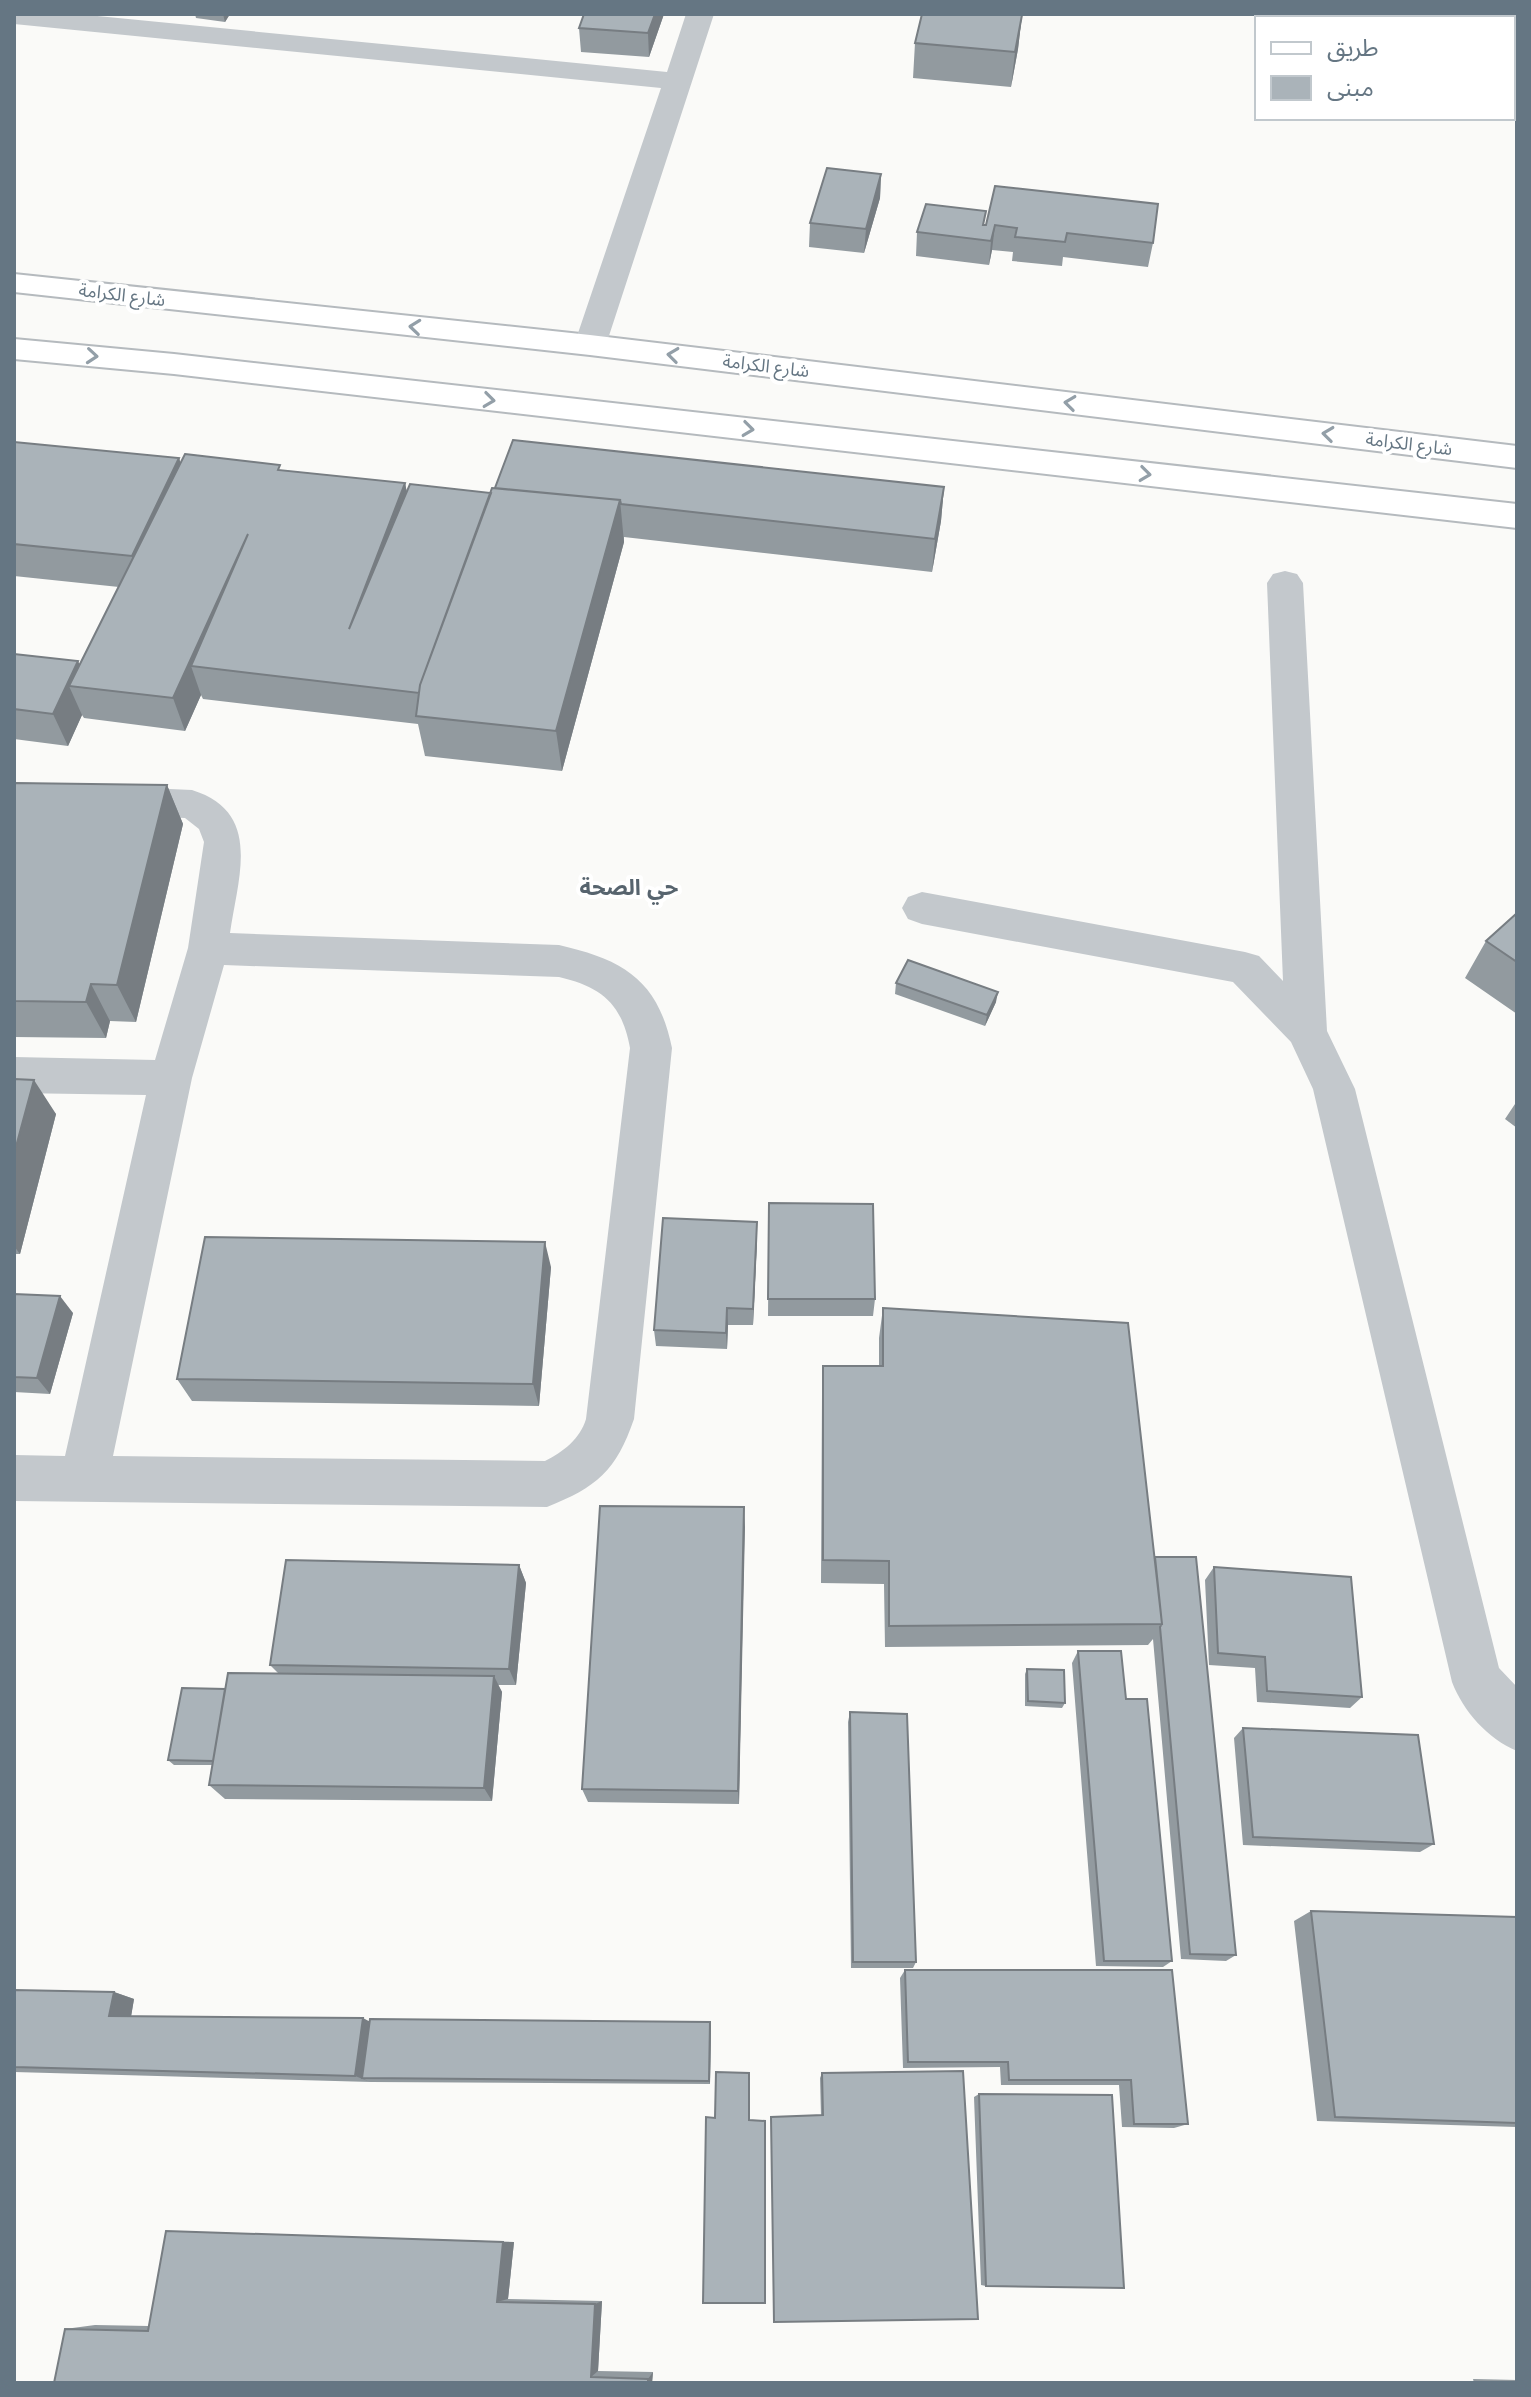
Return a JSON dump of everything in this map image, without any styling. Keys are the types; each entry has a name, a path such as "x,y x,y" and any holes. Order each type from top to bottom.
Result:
{"main road":[{"name":"شارع الكرامة","path":"14,283 590,345 1517,457"},
{"path":"14,349 174,364 1517,516"},
{"path":"1187,479 1199,471 1207,459 1210,446 1207,432 1196,418"},
{"path":"1394,442 1382,466 1390,487 1405,504"}],"street":[{"path":"590,345 700,14"},
{"path":"14,16 677,81"},
{"path":"1285,583 1306,1031"},
{"path":"14,796 192,804 209,813 220,826 223,842 208,948 171,1078 84,1479"},
{"path":"922,908 1245,968 1306,1031 1334,1089 1477,1682 1517,1725"},
{"path":"14,1478 547,1484 570,1475 590,1460 604,1441 610,1419 651,1048 649,1026 625,989 595,971 559,961 208,948"},
{"path":"14,1075 171,1078"}],"building":[{"path":"584,14 655,14 648,33 579,28"},
{"path":"922,14 1022,15 1015,52 915,43"},
{"path":"827,168 881,174 866,229 810,223"},
{"path":"995,186 1158,204 1153,243 1067,233 1065,242 1015,237 1017,228 995,225 991,241 917,232 926,204 986,211 983,225 986,225"},
{"path":"513,440 944,487 935,539 621,504 620,500 495,488"},
{"path":"14,442 179,458 132,556 14,544"},
{"path":"185,454 280,465 278,470 405,483 349,629 410,484 491,493 419,693 191,666 248,534 173,698 69,686"},
{"path":"492,488 620,500 556,731 416,716 420,685"},
{"path":"14,654 78,661 53,714 14,709"},
{"path":"14,783 167,785 117,985 91,984 86,1002 14,1001"},
{"path":"1517,913 1517,962 1486,941"},
{"path":"908,960 998,992 987,1015 896,983"},
{"path":"14,1079 34,1080 14,1154"},
{"path":"769,1203 873,1204 875,1299 768,1299"},
{"path":"663,1218 757,1222 753,1309 727,1308 726,1333 654,1330"},
{"path":"205,1237 545,1242 533,1384 177,1379"},
{"path":"14,1294 60,1296 37,1378 14,1377"},
{"path":"883,1308 1128,1323 1162,1624 889,1626 889,1561 823,1560 823,1366 883,1366"},
{"path":"600,1506 744,1507 738,1791 582,1789"},
{"path":"1155,1557 1196,1557 1236,1955 1190,1954"},
{"path":"286,1560 519,1565 509,1669 270,1665"},
{"path":"1214,1567 1351,1577 1362,1697 1267,1691 1265,1657 1218,1653"},
{"path":"1078,1651 1121,1651 1126,1699 1147,1699 1172,1961 1104,1961"},
{"path":"1027,1669 1064,1670 1065,1703 1028,1701"},
{"path":"228,1673 494,1676 484,1788 209,1785"},
{"path":"182,1688 225,1689 213,1761 168,1760"},
{"path":"850,1712 907,1714 916,1962 853,1962"},
{"path":"1243,1728 1418,1735 1434,1844 1253,1837"},
{"path":"1311,1911 1517,1917 1517,2123 1335,2117"},
{"path":"905,1970 1172,1970 1188,2124 1134,2124 1131,2080 1009,2080 1008,2062 908,2062"},
{"path":"14,1990 114,1992 109,2016 363,2018 355,2076 14,2067"},
{"path":"370,2019 710,2022 709,2081 362,2078"},
{"path":"963,2071 978,2319 774,2322 771,2117 823,2115 822,2073"},
{"path":"716,2072 749,2073 749,2120 765,2121 765,2303 703,2303 706,2117 715,2118"},
{"path":"979,2094 1112,2095 1124,2288 986,2286"},
{"path":"166,2231 503,2242 497,2302 595,2304 591,2377 648,2379 648,2383 54,2383 65,2329 148,2331"}],"district":[{"name":"حي الصحة","path":"629,887"}]}
